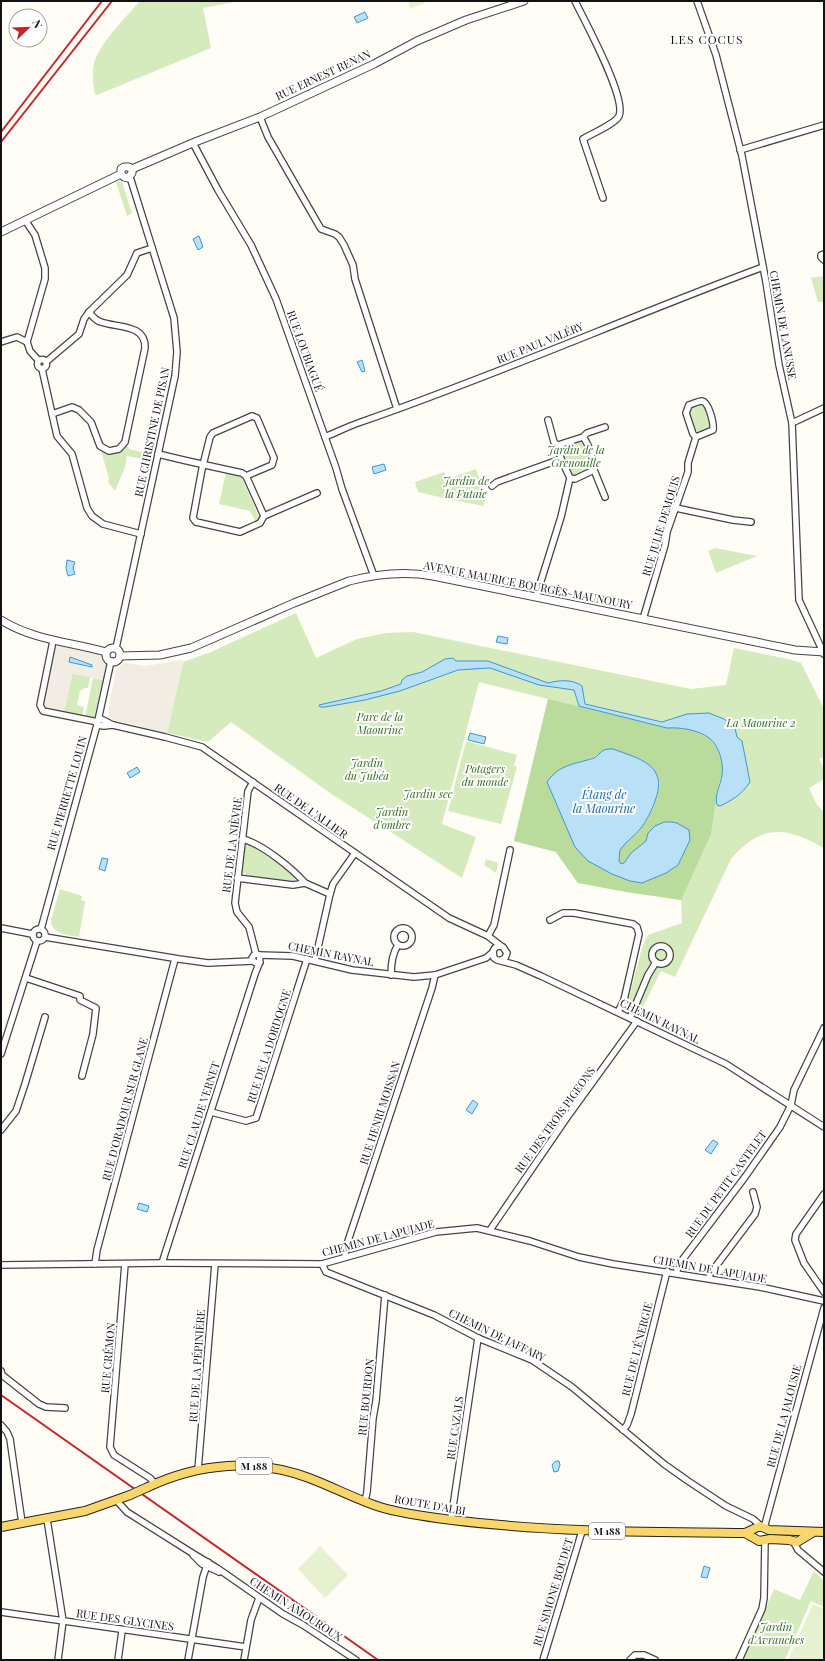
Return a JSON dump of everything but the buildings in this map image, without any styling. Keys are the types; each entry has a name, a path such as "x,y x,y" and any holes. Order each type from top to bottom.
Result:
{"main road":[{"name":"ROUTE D'ALBI","path":"117,1501 152,1485 198,1470 227,1466 259,1466 280,1469 308,1478 365,1501 407,1513 497,1526 582,1531 758,1533 797,1537 812,1533 824,1532"},
{"name":"M 188","path":"1,1527 85,1511 117,1501"}],"street":[{"name":"RUE ERNEST RENAN","path":"24,220 121,174 124,167 129,167 131,173 193,143 260,117 374,64 417,41 466,20 524,1"},
{"path":"575,1 607,67 620,106 620,115 616,120 583,139 603,198"},
{"name":"CHEMIN DE LANUSSE","path":"697,1 716,55 740,150 779,365 792,423 799,600 824,653"},
{"path":"260,117 268,137 321,229 339,237 353,265 354,279 397,409"},
{"path":"740,150 824,125"},
{"name":"RUE LOUBIAGUÉ","path":"193,143 218,190 251,245 276,299 374,576"},
{"name":"RUE CHRISTINE DE PISAN","path":"116,648 175,376 177,352 174,318 131,173"},
{"path":"1,232 24,220 35,235 46,268 45,279 27,342 30,351 39,361 38,365 42,369 57,436 72,454 86,505 92,516 103,524 141,534"},
{"path":"42,369 47,366 46,362 79,334 84,318 127,275 137,253 152,248"},
{"path":"824,254 821,255 824,260"},
{"name":"RUE PAUL VALÉRY","path":"325,437 346,427 397,409 762,267"},
{"path":"52,414 72,407 79,410 93,427 100,446 110,451 119,449 125,442 145,348 145,338 138,330 99,322 89,312"},
{"path":"1,342 17,337 27,342"},
{"path":"39,361 43,360 46,362"},
{"path":"701,401 705,402 708,406 714,425 713,430 710,432 696,437 693,434 686,413 690,405 701,401"},
{"path":"792,423 824,408"},
{"path":"246,476 272,465 274,458 257,418 252,416 213,433 210,437 193,518 196,522 240,532 263,518 317,493"},
{"path":"536,597 561,517 570,478 561,459 558,446 554,442 548,420"},
{"path":"558,446 605,427"},
{"path":"583,437 590,452 594,470 605,497"},
{"name":"RUE JULIE DEMOUIS","path":"643,619 665,545 667,532 688,472 688,463 696,437"},
{"path":"158,454 242,473 246,476 263,518"},
{"path":"492,486 497,482 561,459"},
{"path":"570,478 575,479 594,470"},
{"path":"676,508 733,520 751,522"},
{"name":"AVENUE MAURICE BOURGÈS-MAUNOURY","path":"120,656 144,656 181,651 334,586 349,581 374,576 410,574 427,575 795,650 824,653"},
{"path":"1,620 25,632 53,641 106,652"},
{"name":"RUE DE L'ALLIER","path":"53,641 40,705 41,709 44,711 196,744 202,747 449,918 488,936 501,946"},
{"path":"111,648 116,648 119,651 120,656 118,660 111,662 106,657 106,652 111,648"},
{"name":"RUE PIERRETTE LOUIN","path":"41,929 98,722 111,662"},
{"name":"RUE DE LA NIÈVRE","path":"253,782 248,791 237,878 235,908 250,927 256,959"},
{"path":"242,839 254,843 296,872 305,883 330,894"},
{"path":"493,951 496,947 501,946 505,948 507,955 505,958 499,960 494,958 491,942 488,936 494,924 510,850"},
{"path":"315,961 333,884 355,853"},
{"path":"237,878 293,885 305,883"},
{"path":"550,920 563,913 574,913 632,924 637,927 639,934 624,1000 618,1012"},
{"path":"1,928 32,934 37,941"},
{"path":"32,934 34,931 41,929 45,933 45,937 40,941 37,941"},
{"name":"CHEMIN RAYNAL","path":"45,937 175,959 208,963 256,959 273,955 293,956 352,970 414,977 435,975 490,956 493,951"},
{"path":"1,1054 37,941"},
{"path":"391,975 395,950 398,945"},
{"name":"CHEMIN RAYNAL","path":"507,955 516,965"},
{"name":"RUE D'ORADOUR SUR GLANE","path":"95,1264 97,1250 175,959"},
{"name":"RUE CLAUDE VERNET","path":"162,1263 255,974 256,959"},
{"name":"RUE DE LA DORDOGNE","path":"211,1112 246,1121 256,1118 307,959"},
{"name":"CHEMIN RAYNAL","path":"479,960 499,960 516,965 618,1012 726,1064 791,1105"},
{"path":"630,1018 648,975 656,962"},
{"name":"RUE HENRI MOISSAN","path":"346,1257 345,1254 348,1241 430,995 435,975"},
{"path":"26,978 80,996 80,1000 96,1008 93,1034 82,1076"},
{"path":"1,1130 10,1120 18,1105 45,1017"},
{"name":"RUE DES TROIS PIGEONS","path":"490,1230 550,1142 637,1021"},
{"path":"824,1028 794,1090 791,1105 824,1127"},
{"name":"RUE DU PETIT CASTELET","path":"677,1273 684,1259 762,1154 780,1127 791,1105"},
{"path":"709,1278 710,1274 755,1214 757,1207 752,1192"},
{"path":"823,1289 811,1276 795,1240 796,1234 824,1194"},
{"name":"CHEMIN DE LAPUJADE","path":"1,1266 162,1263 322,1264 436,1232 470,1228 490,1230 579,1257 613,1264 666,1271 760,1287 824,1301"},
{"name":"RUE CRÉMON","path":"125,1264 110,1447 112,1453 150,1478 152,1485"},
{"name":"RUE DE LA PÉPINIÈRE","path":"198,1470 215,1264"},
{"name":"CHEMIN DE JAFFARY","path":"322,1264 326,1272 434,1315 478,1338 532,1360 572,1387 688,1482 753,1519 758,1533"},
{"name":"RUE DE L'ÉNERGIE","path":"623,1430 631,1414 666,1271"},
{"name":"RUE BOURDON","path":"365,1501 376,1401 385,1295"},
{"name":"RUE DE LA JALOUSIE","path":"758,1533 824,1308"},
{"name":"RUE CAZALS","path":"451,1520 478,1338"},
{"path":"1,1370 2,1375 38,1404 46,1407 65,1408"},
{"path":"1,1425 7,1432 10,1439 22,1523"},
{"name":"CHEMIN AMOUROUX","path":"117,1501 127,1512 356,1660"},
{"path":"47,1519 63,1621 58,1660"},
{"name":"RUE SIMONE BOUDET","path":"543,1660 582,1531"},
{"path":"739,1660 762,1608 764,1598 764,1554 758,1533"},
{"path":"797,1537 798,1550 824,1572"},
{"path":"188,1660 203,1577 207,1564"},
{"path":"244,1660 251,1620 259,1598"},
{"name":"RUE DES GLYCINES","path":"1,1612 122,1631 246,1647"},
{"path":"118,1660 122,1631"},
{"path":"630,1660 635,1655 640,1654 655,1660"}],"green space":[{"path":"140,1 240,1 203,8 211,48 97,95 95,94 93,75 94,63 97,55 114,30"},
{"path":"408,1 425,1 425,3 410,9"},
{"path":"116,182 122,182 132,213 127,216"},
{"path":"824,276 824,302 818,302 811,278"},
{"path":"701,403 708,411 710,427 709,430 701,433 695,430 689,413 693,406"},
{"name":"Jardin de la Grenouille","path":"580,440 584,442 592,466 588,471 582,474 572,475 569,474 561,451 563,446"},
{"path":"125,446 129,447 129,449 150,454 149,460 127,456 125,467 115,491 108,482 109,478 101,451 120,451"},
{"name":"Jardin de la Futaie","path":"476,469 485,497 484,506 418,492 415,482 444,472 447,479"},
{"path":"226,472 241,476 260,519 256,522 250,511 219,504"},
{"path":"715,548 757,556 716,573 708,551"},
{"name":"Parc de la Maourine","path":"296,613 316,658 357,639 386,633 413,632 691,689 726,685 734,648 801,663 824,709 824,757 819,759 824,769 824,779 809,788 817,805 824,812 824,848 798,836 775,832 764,834 753,839 742,847 731,859 675,977 661,971 641,1011 627,1005 642,948 648,935 682,923 681,900 578,883 556,852 514,841 548,699 479,682 442,824 476,837 462,878 330,793 231,722 208,742 167,733 183,662 211,652"},
{"path":"70,673 90,677 88,688 84,688 80,691 77,705 84,707 82,716 64,712 72,675"},
{"path":"93,678 103,680 94,719 85,717"},
{"path":"548,699 667,728 678,727 689,729 709,738 716,747 723,766 717,790 711,834 681,900 578,883 556,852 514,841","holes":["604,750 628,755 643,761 655,771 659,779 660,784 655,804 642,828 620,850 619,861 621,864 624,863 631,853 646,841 648,833 666,873 642,883 575,847 547,782 552,775 566,767 590,759"]},
{"name":"Potagers du monde","path":"466,741 517,755 514,766 517,767 501,824 448,811"},
{"path":"251,845 294,874 296,879 292,882 247,876 242,872 244,849 246,846"},
{"path":"486,859 498,863 496,873 484,865"},
{"path":"60,889 82,896 81,900 85,902 79,937 61,933 52,925 51,920"},
{"path":"320,1546 348,1575 325,1598 298,1569"},
{"name":"Jardin d'Avranches","path":"814,1571 824,1581 824,1607 811,1601 785,1660 743,1660 774,1589 800,1600"},
{"path":"813,1604 824,1609 824,1660 788,1660"}],"shaded area":[{"path":"57,645 100,655 107,665 104,680 70,673 72,675 64,712 46,708 43,703 53,647","holes":["70,657 92,665 70,662"]},
{"path":"183,660 167,733 114,720 110,717 108,711 116,671 119,666 125,663 145,666"}],"water":[{"path":"365,12 368,18 357,23 354,17"},
{"path":"199,236 203,247 198,250 193,239"},
{"path":"362,360 365,371 362,372 357,362"},
{"path":"384,464 386,470 374,474 372,467"},
{"path":"67,560 75,562 73,568 75,574 68,576 66,568"},
{"path":"498,636 508,638 507,644 496,642"},
{"path":"70,657 92,665 92,667 69,662"},
{"path":"453,658 456,661 488,661 548,683 557,681 574,682 582,686 585,704 662,722 687,714 709,713 724,719 735,728 737,737 742,741 750,782 744,790 733,799 720,806 717,805 717,793 722,775 721,760 716,745 705,735 689,730 667,728 579,706 574,690 539,685 490,668 458,670 400,691 365,700 325,707 320,707 319,705 381,691 401,684 402,680 407,676 422,672 445,659"},
{"path":"470,733 486,737 484,744 468,740"},
{"name":"Étang de la Maourine","path":"613,749 642,760 655,771 658,779 658,789 651,811 639,831 620,850 619,861 621,864 624,863 631,853 646,841 648,833 655,826 664,822 672,822 677,823 689,830 690,840 678,865 666,873 642,883 630,881 612,874 588,861 575,847 547,782 562,768 594,758 605,750"},
{"path":"137,767 140,772 130,778 127,773"},
{"path":"102,858 108,859 105,871 99,869"},
{"path":"473,1100 478,1104 472,1114 466,1110"},
{"path":"713,1140 718,1143 711,1154 705,1150"},
{"path":"139,1203 149,1206 147,1212 137,1209"},
{"path":"556,1461 559,1461 560,1465 558,1471 554,1472 552,1465"},
{"path":"704,1566 710,1568 707,1578 701,1577"}],"railway":[{"path":"1,132 102,1"},
{"path":"1,142 112,1"},
{"path":"1,1395 378,1660"}],"district":[{"name":"LES COCUS","path":"707,40"}],"park label":[{"name":"La Maourine 2","path":"761,723"},
{"name":"Jardin du Jubéa","path":"367,769"},
{"name":"Jardin sec","path":"428,794"},
{"name":"Jardin d'ombre","path":"392,818"}]}
